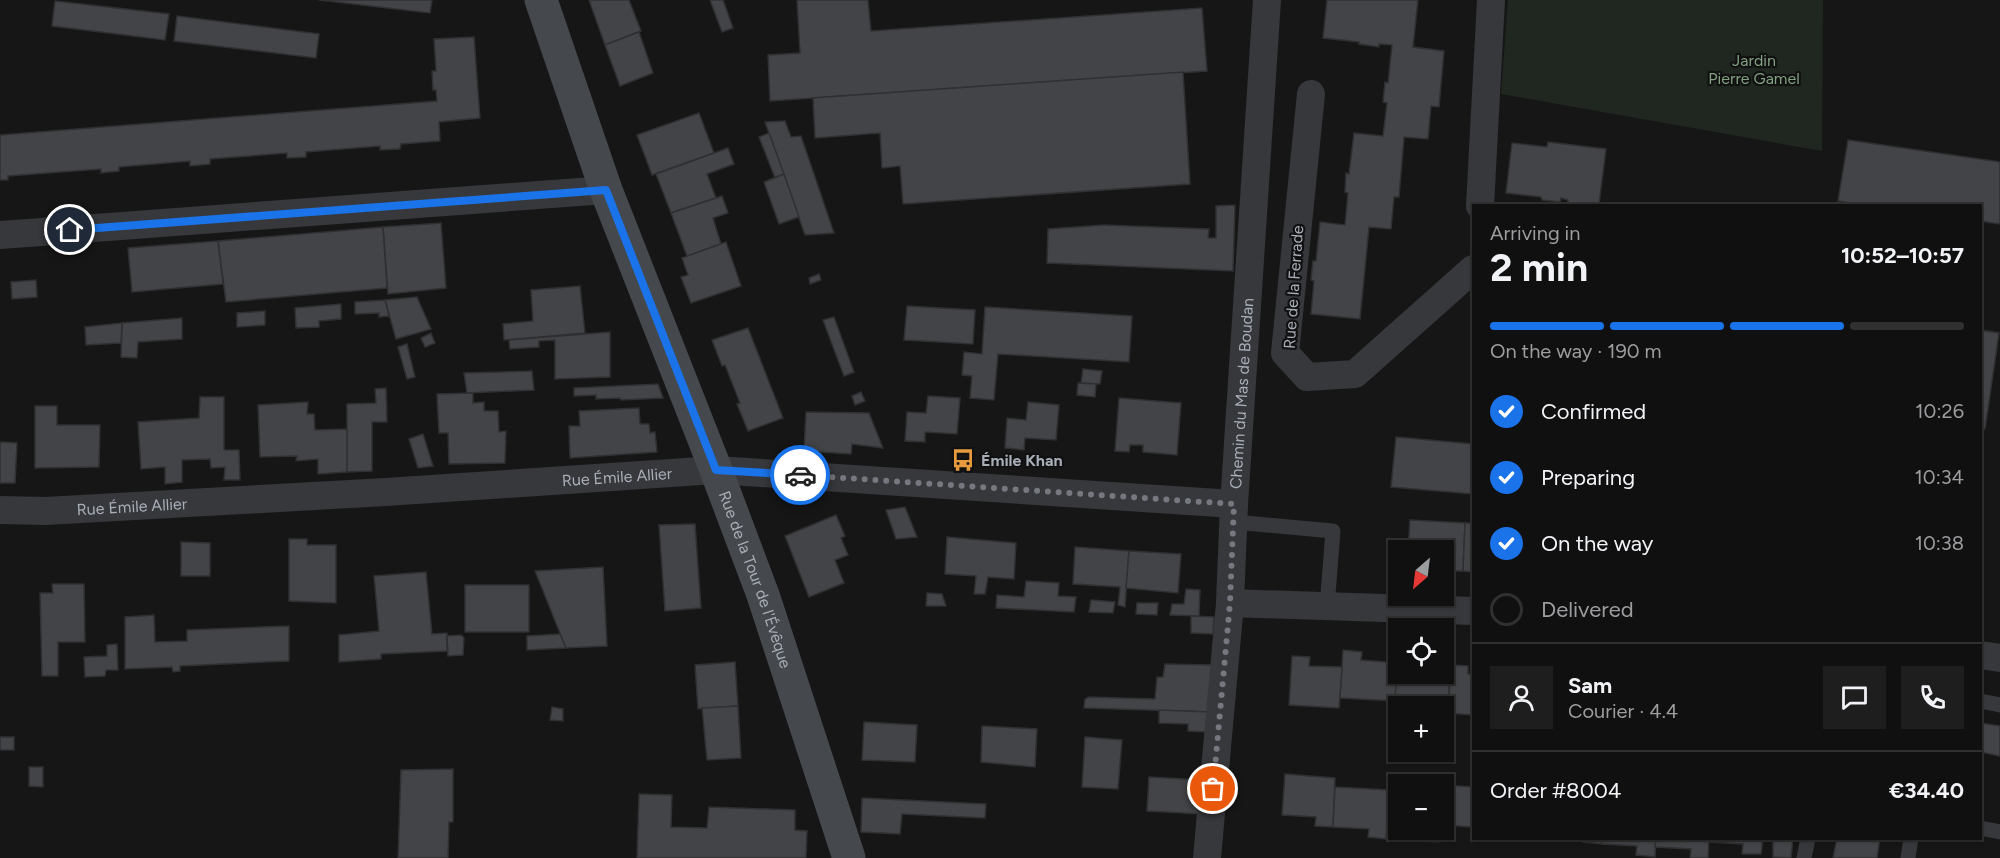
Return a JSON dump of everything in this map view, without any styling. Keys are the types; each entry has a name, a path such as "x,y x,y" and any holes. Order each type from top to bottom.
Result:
{"street":[{"name":"Rue de la Tour de l'Évêque","path":"541,0 606,190 763,595 849,858"},
{"name":"Chemin du Mas de Boudan","path":"1207,858 1230,603 1267,0"},
{"path":"1480,204 1491,0"},
{"name":"Rue de la Ferrade","path":"1311,94 1285,353 1307,377 1355,374 1472,270"},
{"path":"0,235 606,190"},
{"name":"Rue Émile Allier","path":"0,510 56,510 716,470 1234,513"},
{"path":"1230,603 1472,611"},
{"path":"1982,655 2000,658"}],"lane":[{"path":"1234,513 1333,531 1327,607"},
{"path":"1982,701 2000,705"},
{"path":"1982,828 2000,832"},
{"path":"1804,858 1808,840"},
{"path":"1908,858 1911,840"}],"green space":[{"name":"Jardin Pierre Gamel","path":"1508,0 1823,0 1822,151 1501,94"}],"building":[{"path":"319,0 432,0 430,13"},
{"path":"589,0 629,0 641,31 605,45"},
{"path":"710,0 723,0 733,28 722,32"},
{"path":"797,0 868,0 871,31 1202,8 1207,71 770,101 768,55 800,53"},
{"path":"1327,0 1418,0 1413,47 1444,51 1439,107 1431,106 1428,139 1404,137 1399,197 1394,197 1391,229 1369,227 1360,319 1311,314 1313,261 1316,261 1320,222 1345,225 1348,193 1345,192 1346,173 1349,174 1354,133 1383,136 1387,103 1383,102 1385,82 1388,83 1392,45 1379,44 1379,47 1323,38"},
{"path":"55,1 169,14 165,40 52,26"},
{"path":"177,16 319,34 316,58 174,41"},
{"path":"639,32 653,73 620,86 605,45"},
{"path":"474,37 480,118 439,122 440,141 401,144 400,149 380,150 380,146 306,152 306,157 287,158 287,153 210,159 210,164 190,166 190,161 119,167 119,171 101,173 101,169 8,176 8,180 0,180 0,135 437,101 436,90 433,90 432,71 436,71 434,39"},
{"path":"1183,72 1190,184 903,204 900,166 882,168 880,133 815,138 813,98"},
{"path":"699,113 714,153 652,175 637,135"},
{"path":"785,121 791,137 801,136 834,233 805,235 765,122"},
{"path":"769,133 784,174 775,178 759,137"},
{"path":"1848,140 2000,162 2000,224 1982,221 1982,204 1855,204 1838,201"},
{"path":"1548,142 1606,149 1599,204 1567,204 1568,200 1561,198 1560,202 1542,200 1541,197 1506,193 1512,143 1547,147"},
{"path":"728,148 734,164 707,174 716,198 671,213 656,174"},
{"path":"784,174 799,217 779,224 764,182"},
{"path":"722,196 728,213 713,218 721,244 687,256 671,213"},
{"path":"1235,205 1233,271 1047,263 1048,229 1104,225 1209,229 1208,238 1216,238 1216,206"},
{"path":"441,223 446,288 388,294 383,227"},
{"path":"383,227 387,288 226,302 218,241"},
{"path":"218,241 223,284 132,292 128,248"},
{"path":"726,242 741,286 691,303 681,277 688,275 682,258"},
{"path":"819,274 821,280 810,284 809,278"},
{"path":"36,280 37,297 12,299 11,282"},
{"path":"580,286 585,333 504,340 503,324 533,321 531,290"},
{"path":"417,297 431,329 396,339 385,300"},
{"path":"385,300 389,316 379,317 379,313 355,314 355,302"},
{"path":"341,304 341,319 319,321 319,327 296,328 295,308"},
{"path":"907,306 975,310 973,344 904,340"},
{"path":"985,307 1132,316 1129,362 998,354 994,400 970,398 972,376 962,375 964,352 982,354"},
{"path":"265,311 265,325 237,327 237,313"},
{"path":"834,317 854,372 844,376 823,320"},
{"path":"182,318 182,339 138,342 137,358 121,357 122,323"},
{"path":"122,323 121,343 86,345 85,327"},
{"path":"748,328 783,418 748,431 725,365 722,366 712,340"},
{"path":"1982,330 1999,333 1985,429 1982,428"},
{"path":"610,332 610,377 555,379 555,340 539,341 539,347 510,349 509,340"},
{"path":"431,333 435,343 425,347 421,338"},
{"path":"407,344 415,377 407,379 398,347"},
{"path":"1083,369 1102,371 1100,384 1081,383"},
{"path":"532,371 534,390 467,393 464,373"},
{"path":"1078,383 1096,384 1095,397 1077,395"},
{"path":"658,384 663,398 621,400 620,398 596,399 596,395 574,396 574,388"},
{"path":"386,388 387,422 372,422 372,471 347,472 347,404 376,403 375,389"},
{"path":"861,392 865,401 855,405 852,396"},
{"path":"473,393 473,403 484,402 484,411 498,411 499,432 506,431 505,463 449,464 448,433 439,433 437,394"},
{"path":"928,396 960,398 957,434 925,432 925,442 905,441 907,412 926,413"},
{"path":"200,397 224,397 224,450 239,450 240,480 224,480 225,467 211,468 210,459 182,460 182,482 165,484 165,467 141,469 138,422 199,418"},
{"path":"1119,398 1181,403 1177,455 1143,452 1143,445 1130,445 1129,452 1115,451"},
{"path":"308,402 307,414 314,414 315,430 347,429 347,472 318,474 318,459 296,461 297,456 260,457 258,405"},
{"path":"1028,402 1059,405 1056,440 1025,438 1024,450 1005,448 1007,418 1026,420"},
{"path":"35,406 57,406 57,425 100,425 99,467 35,468"},
{"path":"639,408 640,424 649,424 650,433 655,432 657,452 570,458 569,426 580,426 579,411"},
{"path":"806,412 869,413 883,448 852,444 851,454 804,451"},
{"path":"423,434 433,466 418,468 409,439"},
{"path":"1396,437 1472,444 1472,494 1391,487"},
{"path":"0,442 17,443 15,483 0,483"},
{"path":"905,507 917,537 896,539 886,510"},
{"path":"836,515 845,536 841,538 848,555 835,560 844,583 809,597 785,536"},
{"path":"1410,520 1465,523 1463,571 1454,571 1454,540 1409,540"},
{"path":"1465,523 1472,523 1472,572 1463,571"},
{"path":"695,524 701,608 665,611 659,525"},
{"path":"947,537 1016,543 1014,579 988,577 985,594 974,594 976,576 945,574"},
{"path":"289,539 307,539 307,545 336,545 336,603 289,601"},
{"path":"181,542 210,543 210,576 181,576"},
{"path":"1075,547 1129,551 1125,607 1118,605 1120,587 1073,584"},
{"path":"1129,551 1181,554 1178,593 1126,588"},
{"path":"603,567 607,646 566,648 535,571"},
{"path":"426,572 432,634 447,633 447,651 381,654 381,659 339,662 339,635 379,631 374,576"},
{"path":"1026,581 1059,583 1058,596 1076,597 1074,612 996,608 997,595 1024,597"},
{"path":"52,584 84,584 85,642 58,642 58,676 42,676 40,593 53,593"},
{"path":"465,585 529,585 529,632 465,632"},
{"path":"1186,589 1200,590 1199,616 1170,615 1172,604 1184,604"},
{"path":"927,593 942,594 946,606 926,606"},
{"path":"1091,600 1115,602 1113,613 1089,612"},
{"path":"1137,603 1158,603 1157,615 1136,614"},
{"path":"154,615 155,642 187,641 187,630 289,626 289,661 180,666 180,671 173,672 172,667 125,669 125,617"},
{"path":"1191,616 1214,617 1213,634 1191,633"},
{"path":"560,634 566,648 527,650 527,636"},
{"path":"461,635 464,638 463,655 448,656 447,636"},
{"path":"117,644 118,670 106,670 105,676 85,677 84,657 107,656 107,645"},
{"path":"1343,650 1362,652 1361,660 1388,662 1388,684 1396,684 1395,696 1388,696 1388,701 1340,698"},
{"path":"1292,656 1310,657 1309,666 1342,667 1339,708 1289,705"},
{"path":"735,662 738,706 698,709 695,665"},
{"path":"1165,664 1212,665 1210,712 1084,708 1085,699 1089,697 1155,699 1157,677 1163,677"},
{"path":"1454,665 1468,666 1468,674 1472,674 1472,715 1454,713 1454,696 1449,696 1450,684 1454,684"},
{"path":"1396,684 1450,684 1449,696 1395,696"},
{"path":"738,706 741,758 707,760 702,708"},
{"path":"552,707 563,709 563,721 550,720"},
{"path":"1159,710 1210,712 1208,732 1188,731 1188,724 1159,723"},
{"path":"864,722 917,725 915,762 862,760"},
{"path":"1982,723 2000,726 2000,756 1982,752"},
{"path":"982,726 1037,729 1035,767 981,762"},
{"path":"0,737 14,737 14,750 0,750"},
{"path":"1085,737 1122,740 1118,789 1082,787"},
{"path":"29,767 43,767 43,787 29,786"},
{"path":"453,769 453,822 449,822 448,858 398,858 401,770"},
{"path":"1285,774 1335,778 1333,827 1315,826 1316,817 1282,815"},
{"path":"1149,777 1202,780 1200,814 1147,811"},
{"path":"1454,786 1472,787 1472,827 1454,826"},
{"path":"1335,787 1388,790 1386,839 1368,837 1369,829 1333,827"},
{"path":"639,794 672,795 671,827 707,828 709,807 795,810 795,830 807,831 806,858 637,858"},
{"path":"862,798 986,804 985,818 902,814 900,834 861,832"},
{"path":"1421,840 1440,840 1440,842"},
{"path":"1584,840 1602,840 1602,844 1583,842"},
{"path":"1602,840 1656,840 1655,857 1636,855 1637,846 1602,844"},
{"path":"1656,840 1709,840 1708,858 1690,858 1691,849 1655,847"},
{"path":"1709,840 1763,840 1761,854 1742,854 1743,844 1709,842"},
{"path":"1773,840 1793,840 1791,858 1773,857"},
{"path":"1837,840 1880,840 1877,858 1833,858"}],"way so far":[{"path":"800,475 1234,504 1230,603 1213,789"}],"place":[{"name":"Émile Khan","path":"963,460"}],"route":[{"path":"70,230 606,190 716,470 800,475"}]}
